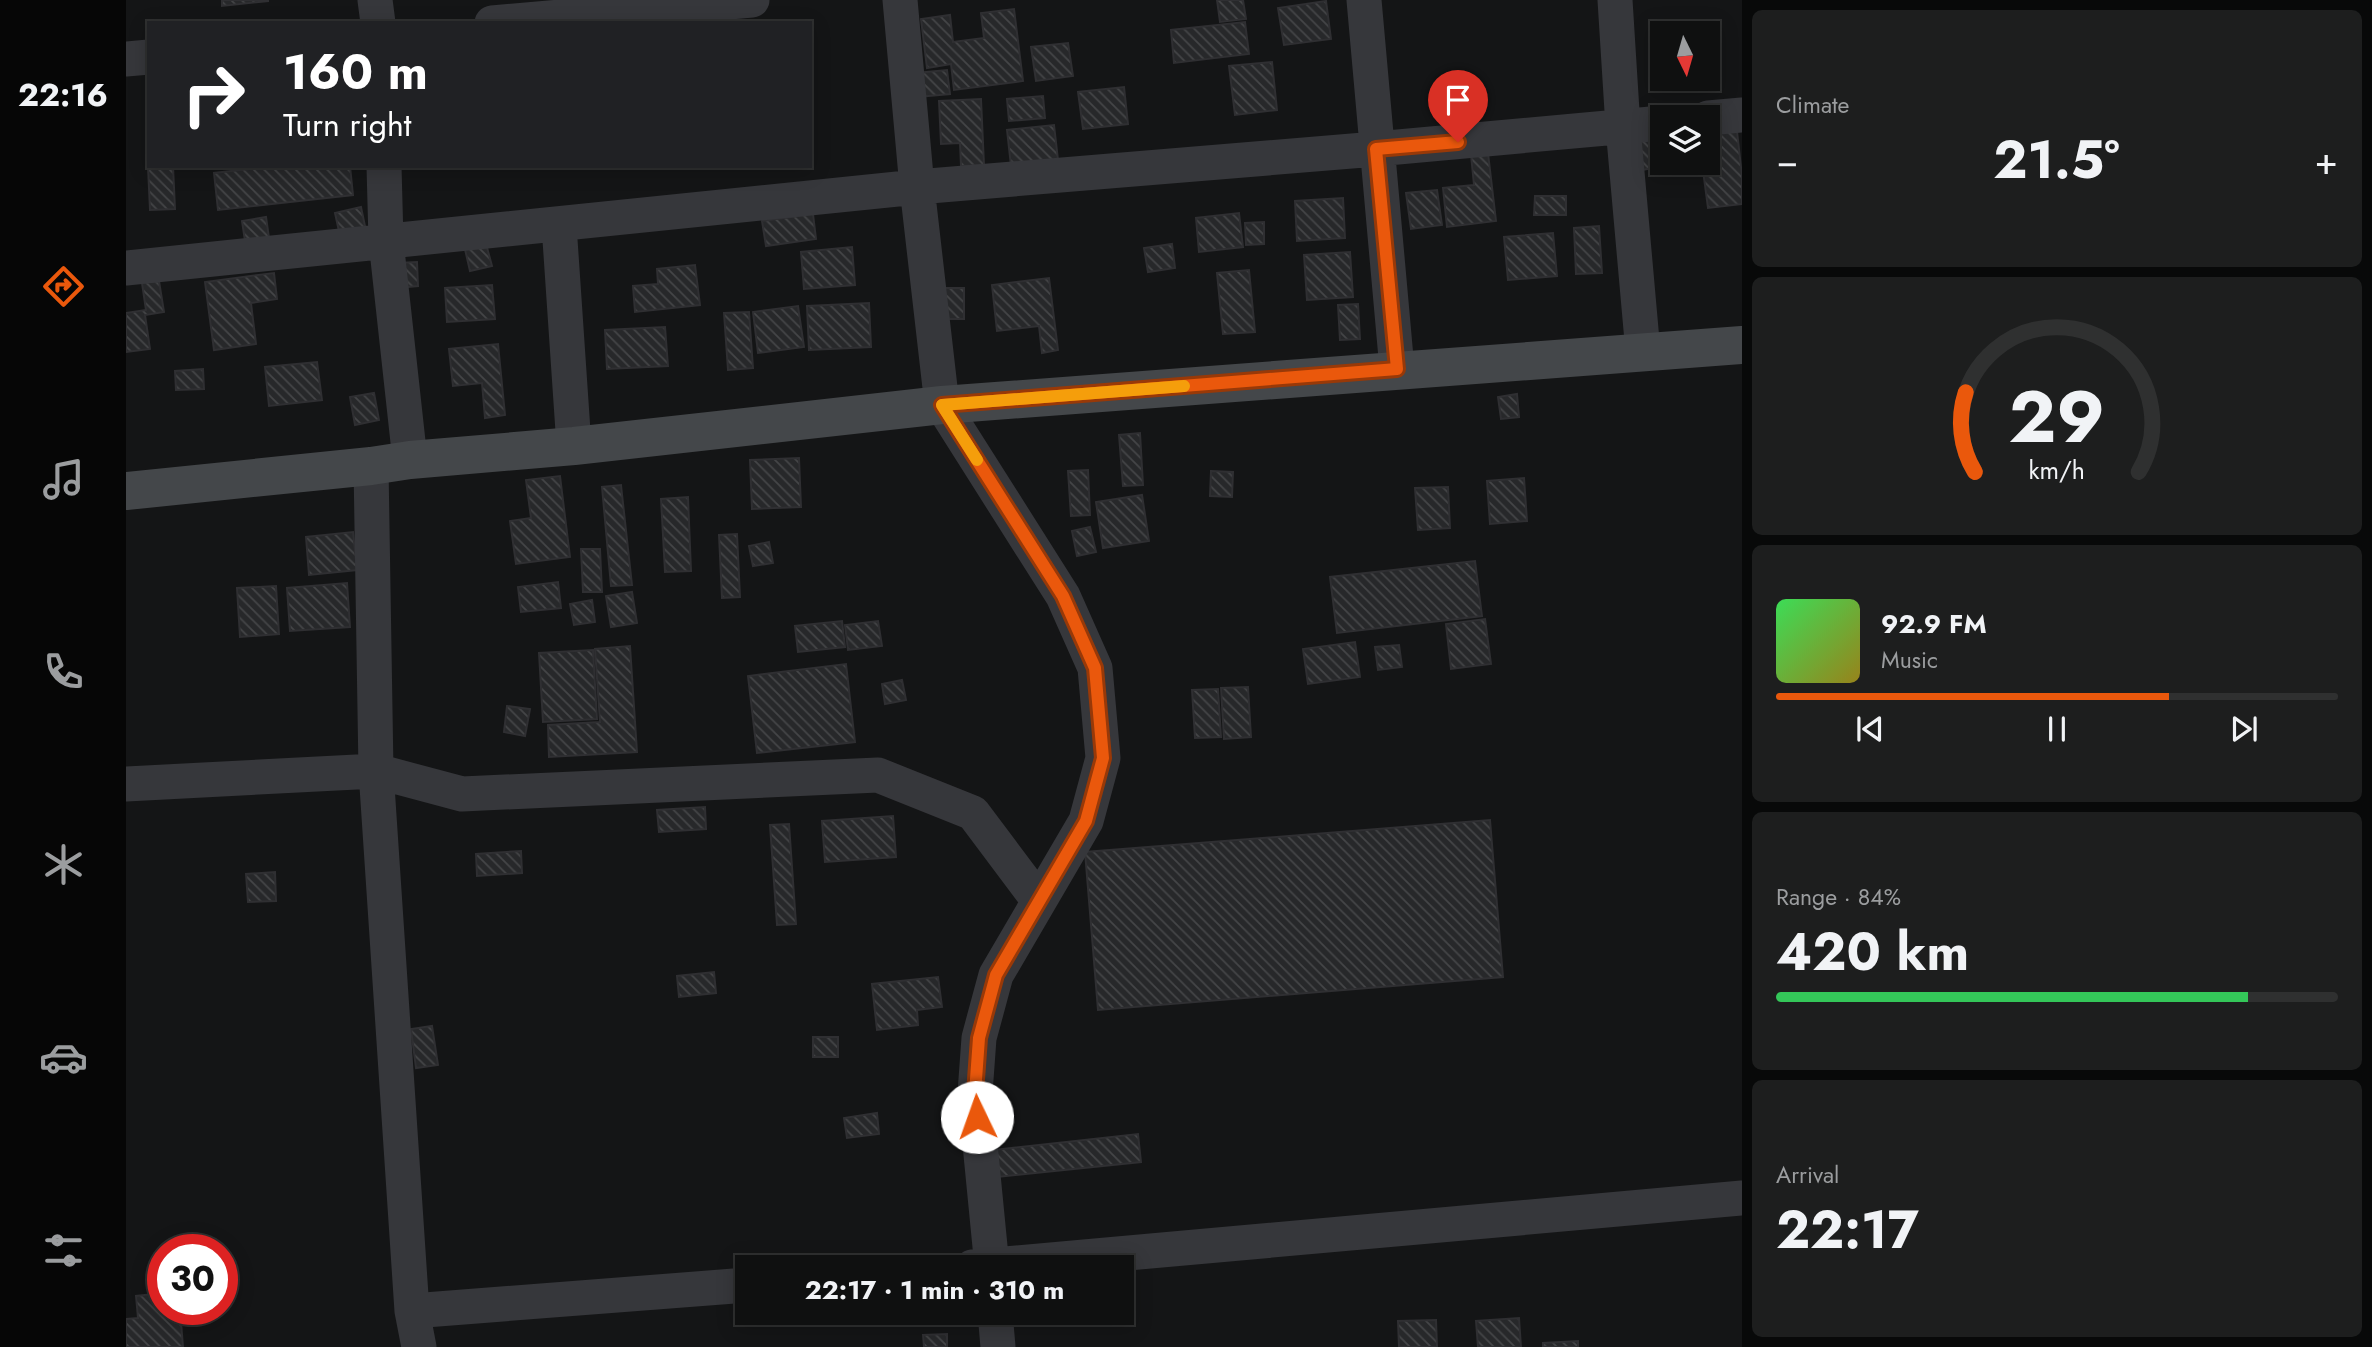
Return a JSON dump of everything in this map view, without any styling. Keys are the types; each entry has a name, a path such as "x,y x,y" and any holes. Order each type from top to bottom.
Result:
{"street":[{"path":"375,0 378,21"},
{"path":"515,21 752,0"},
{"path":"900,0 917,187 942,405 1063,596 1095,668 1103,758 1086,821 996,975 979,1038 975,1093 984,1255"},
{"path":"1364,0 1397,369"},
{"path":"1615,0 1643,352"},
{"path":"126,60 147,57"},
{"path":"1720,117 1742,115"},
{"path":"126,268 917,187 1650,124"},
{"path":"384,168 386,241 410,460"},
{"path":"559,225 573,446"},
{"path":"126,491 942,405 1742,345"},
{"path":"371,466 376,771 412,1311 419,1347"},
{"path":"126,784 376,771 463,794 878,775 973,813 1039,901"},
{"path":"1117,1255 1742,1198"},
{"path":"412,1311 735,1285"},
{"path":"996,1325 998,1347"}],"building":[{"path":"222,0 268,0 268,1 222,6"},
{"path":"1217,0 1243,0 1246,19 1220,22"},
{"path":"1326,1 1331,39 1284,45 1278,8"},
{"path":"1014,9 1023,81 954,90 951,64 927,68 921,19 950,15 953,42 984,38 981,13"},
{"path":"1245,22 1249,54 1174,63 1171,30"},
{"path":"1068,43 1073,76 1036,81 1031,47"},
{"path":"1272,62 1277,110 1235,115 1229,66"},
{"path":"947,70 950,94 918,97 916,73"},
{"path":"1124,87 1128,124 1083,129 1078,92"},
{"path":"1043,96 1045,118 1009,121 1007,99"},
{"path":"981,99 984,165 961,166 960,143 941,144 939,101"},
{"path":"1736,122 1742,204 1708,208 1704,175 1720,175 1720,124"},
{"path":"1054,125 1058,160 1011,166 1007,130"},
{"path":"1650,136 1650,168 1642,170 1637,139"},
{"path":"1488,153 1496,221 1447,227 1443,188 1474,185 1471,155"},
{"path":"148,168 173,168 175,209 150,210"},
{"path":"258,168 350,168 353,195 218,210 214,173"},
{"path":"1437,190 1442,225 1411,229 1406,193"},
{"path":"1535,196 1566,196 1566,215 1534,215"},
{"path":"1343,198 1345,238 1297,241 1295,201"},
{"path":"361,207 366,231 340,236 335,213"},
{"path":"1239,213 1243,247 1199,252 1196,218"},
{"path":"813,214 816,239 766,246 762,221"},
{"path":"266,217 269,238 245,241 242,221"},
{"path":"1264,222 1264,244 1246,245 1245,223"},
{"path":"1599,226 1602,273 1576,274 1574,228"},
{"path":"1553,233 1557,276 1508,280 1504,237"},
{"path":"485,240 492,266 470,271 464,245"},
{"path":"1172,244 1175,268 1148,272 1144,248"},
{"path":"852,247 855,285 804,289 801,252"},
{"path":"1350,252 1353,297 1307,300 1304,255"},
{"path":"417,262 418,286 398,288 397,263"},
{"path":"695,265 700,305 635,312 633,286 658,284 657,269"},
{"path":"1249,270 1255,332 1223,334 1217,273"},
{"path":"274,273 277,299 251,303 256,344 214,350 205,282"},
{"path":"1049,278 1058,350 1042,353 1039,326 997,331 992,285"},
{"path":"159,281 164,312 145,315 150,349 126,352 126,313 146,310 142,283"},
{"path":"492,285 495,319 447,322 445,288"},
{"path":"945,288 964,288 964,319 946,319"},
{"path":"869,303 871,347 809,350 807,306"},
{"path":"1358,304 1360,339 1340,340 1338,305"},
{"path":"798,306 804,347 758,353 753,312"},
{"path":"749,312 753,368 728,370 724,313"},
{"path":"665,327 668,366 607,369 605,330"},
{"path":"498,344 505,415 485,418 482,383 453,386 449,349"},
{"path":"317,362 322,400 269,406 265,367"},
{"path":"203,369 204,389 176,390 175,371"},
{"path":"374,393 379,420 355,425 350,397"},
{"path":"1517,394 1519,417 1501,419 1498,397"},
{"path":"1140,433 1143,485 1123,486 1119,435"},
{"path":"799,458 801,507 752,509 750,460"},
{"path":"1088,470 1090,515 1071,516 1068,471"},
{"path":"1211,471 1233,472 1232,497 1210,496"},
{"path":"560,476 570,557 516,564 510,521 531,518 526,480"},
{"path":"1524,478 1527,521 1490,524 1487,481"},
{"path":"621,485 632,585 611,586 602,487"},
{"path":"1448,487 1450,528 1418,530 1415,488"},
{"path":"1142,495 1149,541 1103,548 1096,502"},
{"path":"688,497 691,571 665,572 661,499"},
{"path":"1090,527 1096,552 1077,556 1072,531"},
{"path":"353,532 357,570 309,575 306,537"},
{"path":"737,534 740,597 722,598 719,535"},
{"path":"769,542 773,563 753,566 749,546"},
{"path":"581,549 600,549 602,592 583,592"},
{"path":"1475,561 1482,616 1337,633 1330,577"},
{"path":"558,582 561,608 521,612 518,587"},
{"path":"347,583 350,627 290,631 287,588"},
{"path":"276,586 279,634 240,637 237,588"},
{"path":"632,592 637,623 611,627 606,596"},
{"path":"592,600 595,622 574,625 570,604"},
{"path":"1485,619 1491,664 1451,669 1446,624"},
{"path":"842,621 845,647 798,652 795,626"},
{"path":"878,621 882,646 848,650 845,625"},
{"path":"1355,642 1360,677 1308,684 1303,649"},
{"path":"1399,645 1402,667 1378,670 1375,647"},
{"path":"630,646 637,752 549,757 548,725 600,722 595,649"},
{"path":"593,650 597,719 543,722 539,653"},
{"path":"846,664 855,742 757,753 748,676"},
{"path":"902,680 906,700 885,704 882,684"},
{"path":"1248,687 1251,737 1224,739 1221,688"},
{"path":"1218,689 1221,737 1195,738 1192,690"},
{"path":"507,706 530,709 525,736 504,732"},
{"path":"705,807 706,829 659,832 657,810"},
{"path":"893,816 896,857 825,862 822,821"},
{"path":"1490,820 1503,977 1098,1010 1085,852"},
{"path":"789,824 796,924 777,925 770,825"},
{"path":"521,851 522,873 477,876 476,854"},
{"path":"275,872 276,901 248,902 246,874"},
{"path":"714,972 716,993 679,997 677,976"},
{"path":"938,977 942,1007 917,1010 918,1025 877,1030 872,984"},
{"path":"432,1026 438,1065 416,1068 411,1029"},
{"path":"813,1037 838,1037 838,1057 813,1057"},
{"path":"877,1113 879,1134 847,1138 844,1118"},
{"path":"1138,1134 1141,1162 988,1178 985,1151"},
{"path":"147,1295 147,1325 181,1325 183,1347 126,1347 126,1319 138,1318 136,1296"},
{"path":"1519,1318 1521,1347 1478,1347 1476,1321"},
{"path":"1436,1320 1437,1347 1399,1347 1398,1321"},
{"path":"947,1334 947,1347 924,1347 923,1335"},
{"path":"1578,1341 1578,1347 1543,1347 1543,1343"}],"slow traffic":[{"path":"977,460 942,405 1184,386"}],"route":[{"path":"977,1117 975,1093 979,1038 996,975 1086,821 1103,758 1095,668 1063,596 942,405 1397,369 1376,149 1458,142"}]}
